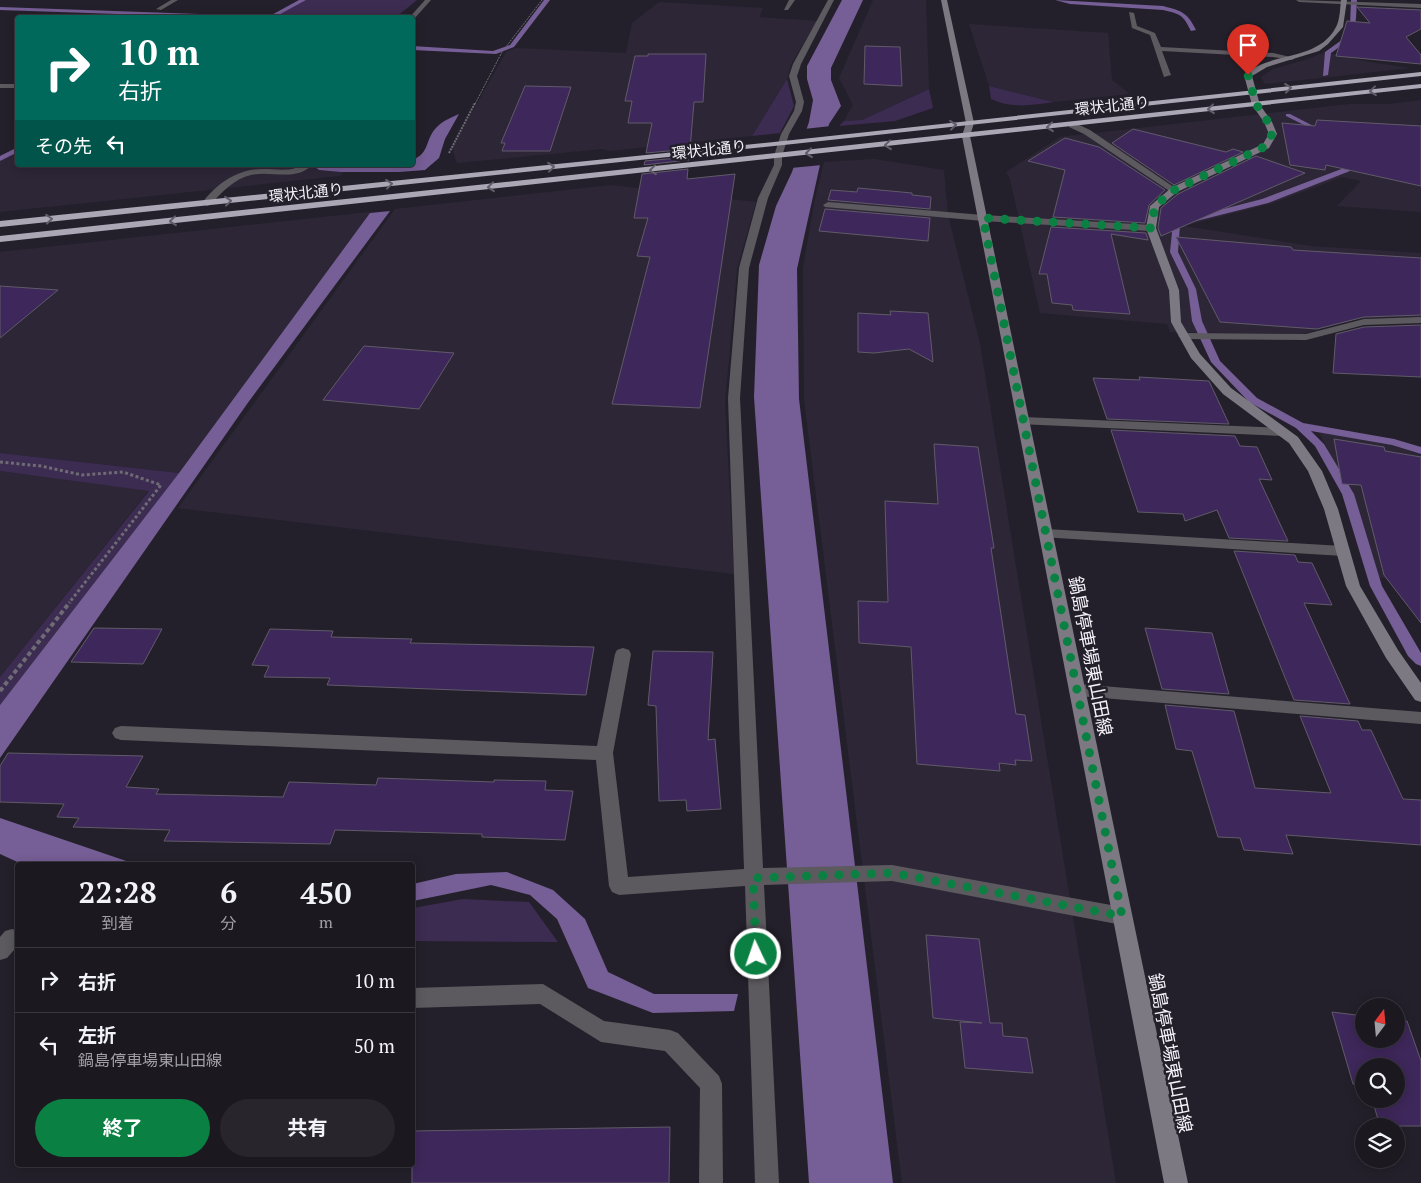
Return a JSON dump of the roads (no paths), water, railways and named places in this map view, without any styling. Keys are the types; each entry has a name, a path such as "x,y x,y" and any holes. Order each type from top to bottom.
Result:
{"highway":[{"name":"環状北通り","path":"0,224 445,178 785,149 830,151 968,130 1253,92 1421,74"},
{"name":"環状北通り","path":"0,239 785,149 835,138 1072,125 1421,86"}],"main road":[{"name":"鍋島停車場東山田線","path":"944,0 983,218 1176,1183"},
{"path":"1345,2 1340,28 1317,50 1264,65 1248,75 1256,104 1268,122 1272,134 1266,146 1174,190 1155,206 1151,228 1174,290 1176,322 1190,336 1195,356 1228,391 1294,440 1315,471 1331,509 1353,586 1392,654 1421,696"}],"street":[{"path":"159,9 175,0"},
{"path":"415,15 428,0"},
{"path":"786,9 792,0"},
{"path":"766,1183 761,877 734,398 744,268 764,198 785,149 798,111 800,102 793,76 796,64 831,0"},
{"path":"1299,0 1421,6"},
{"path":"1131,13 1134,27 1153,34 1167,75"},
{"path":"1158,48 1272,55 1292,58"},
{"path":"0,86 15,86"},
{"path":"1072,125 1087,132 1174,190"},
{"path":"207,203 215,194 246,173 263,170 288,172 306,167"},
{"path":"828,205 983,218 1151,228"},
{"path":"1190,336 1306,337 1364,322 1421,320"},
{"path":"1023,421 1282,432"},
{"path":"1046,534 1344,551"},
{"path":"623,654 604,753 619,886 761,877 892,873 1122,916"},
{"path":"1077,690 1421,718"},
{"path":"121,733 604,753"},
{"path":"0,951 12,938 15,940"},
{"path":"415,998 543,994 601,1031 670,1041 711,1084 711,1183"}],"waterway":[{"path":"274,15 303,0"},
{"path":"415,48 494,53 512,46 547,0"},
{"path":"1058,0 1070,3 1146,6 1177,11 1186,16 1193,30"},
{"path":"1325,75 1328,52 1348,38 1353,25 1354,0"},
{"path":"1288,115 1324,133"},
{"path":"0,159 15,151"},
{"path":"1300,426 1253,400 1216,362 1197,321 1192,289 1174,252 1176,224 1265,201 1347,169 1353,156"},
{"path":"1300,426 1394,442 1421,451"},
{"path":"1300,426 1319,444 1348,494 1376,586 1413,653 1421,661"}]}
